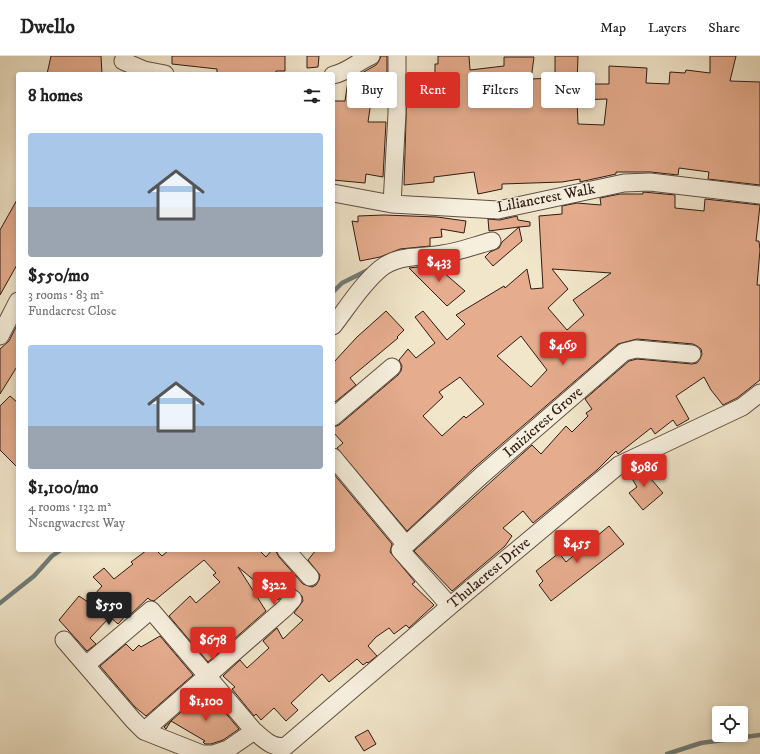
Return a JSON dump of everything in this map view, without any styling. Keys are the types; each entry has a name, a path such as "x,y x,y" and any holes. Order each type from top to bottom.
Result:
{"street":[{"path":"335,75 343,73 354,64 371,56"},
{"path":"392,204 397,105 397,56"},
{"path":"124,64 154,72"},
{"name":"Liliancrest Walk","path":"335,193 392,204 498,210 624,183 650,182 760,195"},
{"path":"335,323 364,286 380,269 393,261 409,257 443,254 492,241"},
{"path":"0,336 16,305"},
{"name":"Imizicrest Grove","path":"335,459 406,545 482,475 624,352 636,349 692,354"},
{"path":"335,415 392,367"},
{"name":"Thulacrest Drive","path":"86,665 151,610 181,643 254,731 276,746 286,746 450,606 619,465 742,407 760,393"},
{"path":"400,550 450,606"},
{"path":"288,552 310,577"},
{"path":"144,731 274,618 293,599"},
{"path":"64,640 144,731 202,754 213,754 228,749 254,731"}],"building":[{"path":"51,56 101,56 102,72 47,72"},
{"path":"172,56 285,56 285,71 276,72 217,72 217,69 172,64"},
{"path":"307,56 319,56 318,67 307,68"},
{"path":"381,56 387,56 387,72 364,72 376,65"},
{"path":"438,56 469,56 470,70 504,66 504,57 534,57 532,72 468,72 468,108 533,108 533,79 541,79 541,108 577,108 578,124 604,125 607,99 595,99 595,84 609,84 609,66 647,68 646,83 669,84 670,72 685,73 686,70 710,73 710,56 736,56 730,81 760,82 760,185 708,179 709,172 679,168 678,175 651,172 616,172 616,174 580,182 580,179 562,182 502,184 502,189 478,194 474,172 434,177 434,182 404,185 406,108 460,108 460,72 435,72 435,64 438,64"},
{"path":"555,56 578,56 577,72 555,72"},
{"path":"347,88 347,108 370,108 368,122 386,122 383,177 366,174 365,183 335,180 335,101 345,101"},
{"path":"643,192 675,195 675,208 704,211 705,199 760,205 756,241 759,241 760,250 757,285 760,285 760,380 737,398 723,405 711,390 704,377 676,396 689,419 677,426 673,420 655,434 651,428 618,454 616,451 597,470 533,523 523,511 503,528 512,536 505,546 452,591 414,551 532,445 541,454 566,426 572,432 588,416 586,413 592,409 585,399 629,361 637,359 692,364 697,363 700,359 702,354 701,349 693,344 637,339 618,344 475,467 407,531 337,448 343,443 335,434 335,426 339,425 398,375 402,366 399,360 408,349 416,358 435,343 415,317 423,311 447,340 465,324 456,315 504,286 505,288 527,269 531,289 543,288 539,216 562,214 562,206 577,203 601,205 600,198 620,194 643,194","holes":["552,269 611,273 573,300 584,315 567,330 548,308 568,289","521,336 547,370 531,387 497,356","460,377 484,404 466,418 464,416 442,436 423,416 443,397 439,392"]},
{"path":"16,202 16,267 0,295 0,230"},
{"path":"384,215 437,217 466,221 464,233 441,229 442,237 430,238 430,246 400,249 380,257 360,261 352,221 358,222 358,216"},
{"path":"517,216 518,220 530,222 530,226 489,231 488,219 500,220"},
{"path":"519,227 522,241 493,266 485,257 490,252 499,248 502,242"},
{"path":"435,265 465,291 447,306 409,268"},
{"path":"386,311 404,330 397,337 398,338 350,378 356,385 335,402 335,361 357,337"},
{"path":"16,327 16,368 0,394 0,349 9,341"},
{"path":"10,396 16,401 16,466 0,450 0,406"},
{"path":"640,466 663,493 643,510 629,493 637,487 628,472"},
{"path":"335,475 392,544 390,552 415,582 412,584 434,605 409,628 406,625 394,634 389,628 376,637 368,646 377,656 368,663 367,662 363,665 357,659 329,682 322,674 291,703 298,710 286,721 274,708 261,720 256,714 254,716 232,689 235,687 223,676 240,660 247,668 269,648 263,641 277,628 283,639 303,620 294,613 303,601 302,596 295,589 290,590 278,600 238,567 266,611 208,662 169,616 190,596 196,603 220,582 213,575 216,573 204,560 154,601 148,598 130,615 128,613 118,624 110,617 90,638 96,644 87,651 59,620 79,596 88,602 102,586 93,577 104,568 114,579 133,564 131,562 144,552 158,552 162,556 167,552 261,552 266,557 270,552 276,552 303,584 312,587 316,585 320,575 308,560 314,552 335,552"},
{"path":"609,526 624,544 551,601 539,585 543,581 536,571 559,553 566,562"},
{"path":"160,636 193,675 146,716 135,707 100,666 126,644 133,651 139,645 141,647"},
{"path":"212,697 239,729 223,740 211,744 205,744 203,742 205,741 171,721 166,729 164,727 195,700 203,707"},
{"path":"368,730 376,744 364,751 355,737"}],"waterway":[{"path":"335,290 342,283 368,270"},
{"path":"0,603 34,576 52,556 58,552"},
{"path":"667,754 701,743 760,735"}]}
